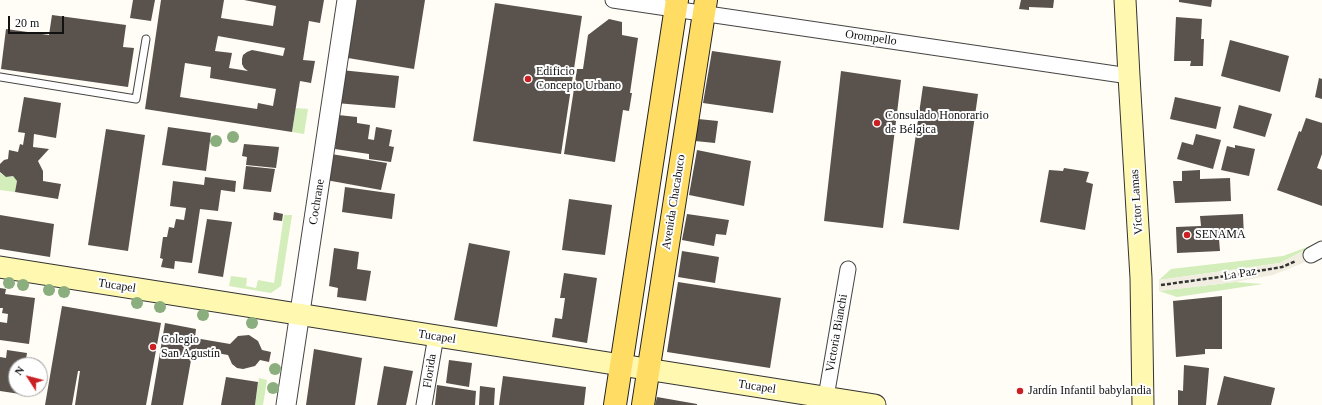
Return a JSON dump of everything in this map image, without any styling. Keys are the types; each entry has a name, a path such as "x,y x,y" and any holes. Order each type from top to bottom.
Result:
{"main road":[{"name":"Víctor Lamas","path":"1125,0 1128,76 1141,278 1143,405"},
{"path":"615,405 677,5"},
{"name":"Avenida Chacabuco","path":"643,405 704,7"},
{"name":"Tucapel","path":"0,267 875,405"}],"street":[{"name":"Cochrane","path":"286,405 347,0"},
{"name":"Orompello","path":"613,0 704,7 1128,76"},
{"name":"Victoria Bianchi","path":"826,398 848,269"},
{"name":"Florida","path":"424,405 436,336"}],"lane":[{"path":"0,77 136,99 146,39"}],"path":[{"name":"La Paz","path":"1159,285 1282,267 1317,252"}],"green space":[{"path":"296,108 308,109 304,134 292,132"},
{"path":"0,173 6,177 13,176 17,181 15,192 0,190"},
{"path":"284,215 292,215 281,286 271,293 229,286 231,276 247,278 246,286 256,288 258,280 274,283"},
{"path":"1321,242 1280,263 1159,280 1171,269 1283,256"},
{"path":"1235,282 1263,284 1177,297 1159,291"},
{"path":"259,378 267,380 263,405 255,405"}],"shaded area":[{"path":"1322,242 1318,257 1273,275 1235,282 1159,291 1159,280 1280,263"}],"building":[{"path":"133,0 155,0 151,21 130,18"},
{"path":"161,0 224,0 221,18 273,26 276,6 244,0 324,0 320,23 309,21 303,60 315,61 311,83 300,81 292,132 145,109","holes":["218,36 285,48 283,56 252,50 243,55 242,59 242,64 248,71 229,68 232,53 215,51","185,63 211,67 210,78 276,89 273,106 258,103 257,109 180,97"]},
{"path":"352,0 425,0 414,69 342,57"},
{"path":"1021,0 1054,0 1053,8 1029,7 1029,10 1019,9"},
{"path":"1179,0 1212,0 1211,7 1179,2"},
{"name":"Edificio Concepto Urbano","path":"495,3 582,16 561,154 473,141"},
{"path":"52,15 126,25 123,47 134,48 128,87 1,69 6,29 49,35"},
{"path":"1176,17 1202,19 1201,39 1204,39 1203,66 1190,66 1191,61 1174,61"},
{"path":"609,19 622,22 622,35 638,38 630,93 632,93 629,111 623,110 615,162 564,154 577,69 583,69 588,35"},
{"path":"1230,40 1289,56 1280,92 1221,76"},
{"path":"712,51 781,61 773,113 703,103"},
{"path":"341,70 399,76 395,108 336,103"},
{"path":"841,71 901,80 883,228 824,221"},
{"path":"1319,78 1322,79 1322,99 1315,97"},
{"path":"923,86 978,94 959,230 903,223"},
{"path":"24,97 61,103 56,138 34,134 33,147 49,149 38,161 43,171 43,181 61,184 58,199 15,192 17,181 13,176 6,177 0,172 0,164 4,160 8,159 9,150 18,152 20,144 23,145 25,133 18,132"},
{"path":"1175,97 1221,107 1216,129 1170,119"},
{"path":"1239,105 1272,114 1265,137 1233,128"},
{"path":"338,115 357,117 357,123 370,125 368,139 374,140 376,127 392,130 389,146 394,147 391,162 369,159 369,154 335,149"},
{"path":"1306,118 1322,123 1322,154 1317,168 1322,170 1322,206 1277,190 1299,131 1301,132"},
{"path":"698,119 718,121 715,143 695,141"},
{"path":"168,127 211,133 206,171 162,165"},
{"path":"106,129 145,135 128,251 88,245"},
{"path":"1196,134 1221,140 1213,169 1177,159 1182,142 1193,145"},
{"path":"244,144 279,147 276,168 246,165 247,157 242,156"},
{"path":"1235,145 1255,149 1249,176 1221,170 1227,146 1235,148"},
{"path":"697,150 751,161 744,206 689,195"},
{"path":"331,154 387,163 381,190 326,180"},
{"path":"246,166 275,169 271,192 243,189"},
{"path":"1064,168 1089,172 1086,182 1093,184 1085,230 1040,222 1049,170 1063,171"},
{"path":"1200,170 1200,179 1230,178 1231,201 1175,203 1173,181 1182,181 1182,171"},
{"path":"205,177 236,181 235,192 221,190 218,211 200,209 192,263 175,261 174,269 161,267 163,259 160,258 163,237 167,237 169,227 174,228 176,219 184,220 186,208 170,206 173,181 204,185"},
{"path":"345,187 395,194 392,219 342,212"},
{"path":"569,199 612,205 605,255 562,250"},
{"path":"274,212 283,214 282,221 273,220"},
{"path":"687,214 729,220 726,235 716,234 714,246 682,240"},
{"path":"1243,214 1244,238 1219,239 1220,251 1177,253 1176,227 1201,226 1200,216"},
{"path":"0,215 54,224 50,257 0,249"},
{"path":"207,219 232,222 223,277 198,273"},
{"path":"469,243 510,251 497,327 454,320"},
{"path":"334,248 359,252 357,269 371,271 366,301 337,297 338,288 329,286"},
{"path":"682,251 719,257 715,283 678,277"},
{"path":"564,273 597,278 587,343 552,337 555,318 562,319 565,298 560,298"},
{"path":"678,282 781,298 770,368 667,352"},
{"path":"0,288 6,289 5,294 35,298 29,344 0,340 0,322 7,323 8,314 2,313 3,308 0,308"},
{"path":"1222,296 1222,349 1205,349 1205,354 1176,357 1173,301"},
{"path":"62,306 161,323 146,405 75,405 80,371 78,371 72,405 45,405 46,397 48,397 48,388"},
{"path":"165,323 196,329 195,338 230,344 238,336 249,335 258,341 262,350 271,352 269,362 260,360 255,366 243,369 237,368 232,364 228,355 193,349 183,405 151,405"},
{"path":"314,349 362,358 355,405 306,405"},
{"path":"7,350 27,353 26,357 8,357 8,392 0,391 0,357 6,358"},
{"path":"449,360 472,363 469,387 446,383"},
{"path":"1184,365 1209,368 1206,405 1178,405 1178,390 1183,391"},
{"path":"384,366 413,371 406,405 377,405"},
{"path":"503,376 586,387 584,405 499,405"},
{"path":"1224,376 1275,388 1271,405 1217,405"},
{"path":"226,377 258,382 255,405 221,405"},
{"path":"437,385 476,391 475,405 435,405"},
{"path":"480,386 495,388 494,405 479,405"},
{"path":"657,397 697,404 697,405 655,405"}],"place":[{"name":"Edificio Concepto Urbano","path":"528,79"},
{"name":"Consulado Honorario de Bélgica","path":"877,123"},
{"name":"SENAMA","path":"1187,235"},
{"name":"Colegio San Agustín","path":"153,347"},
{"name":"Jardín Infantil babylandia","path":"1020,391"}]}
